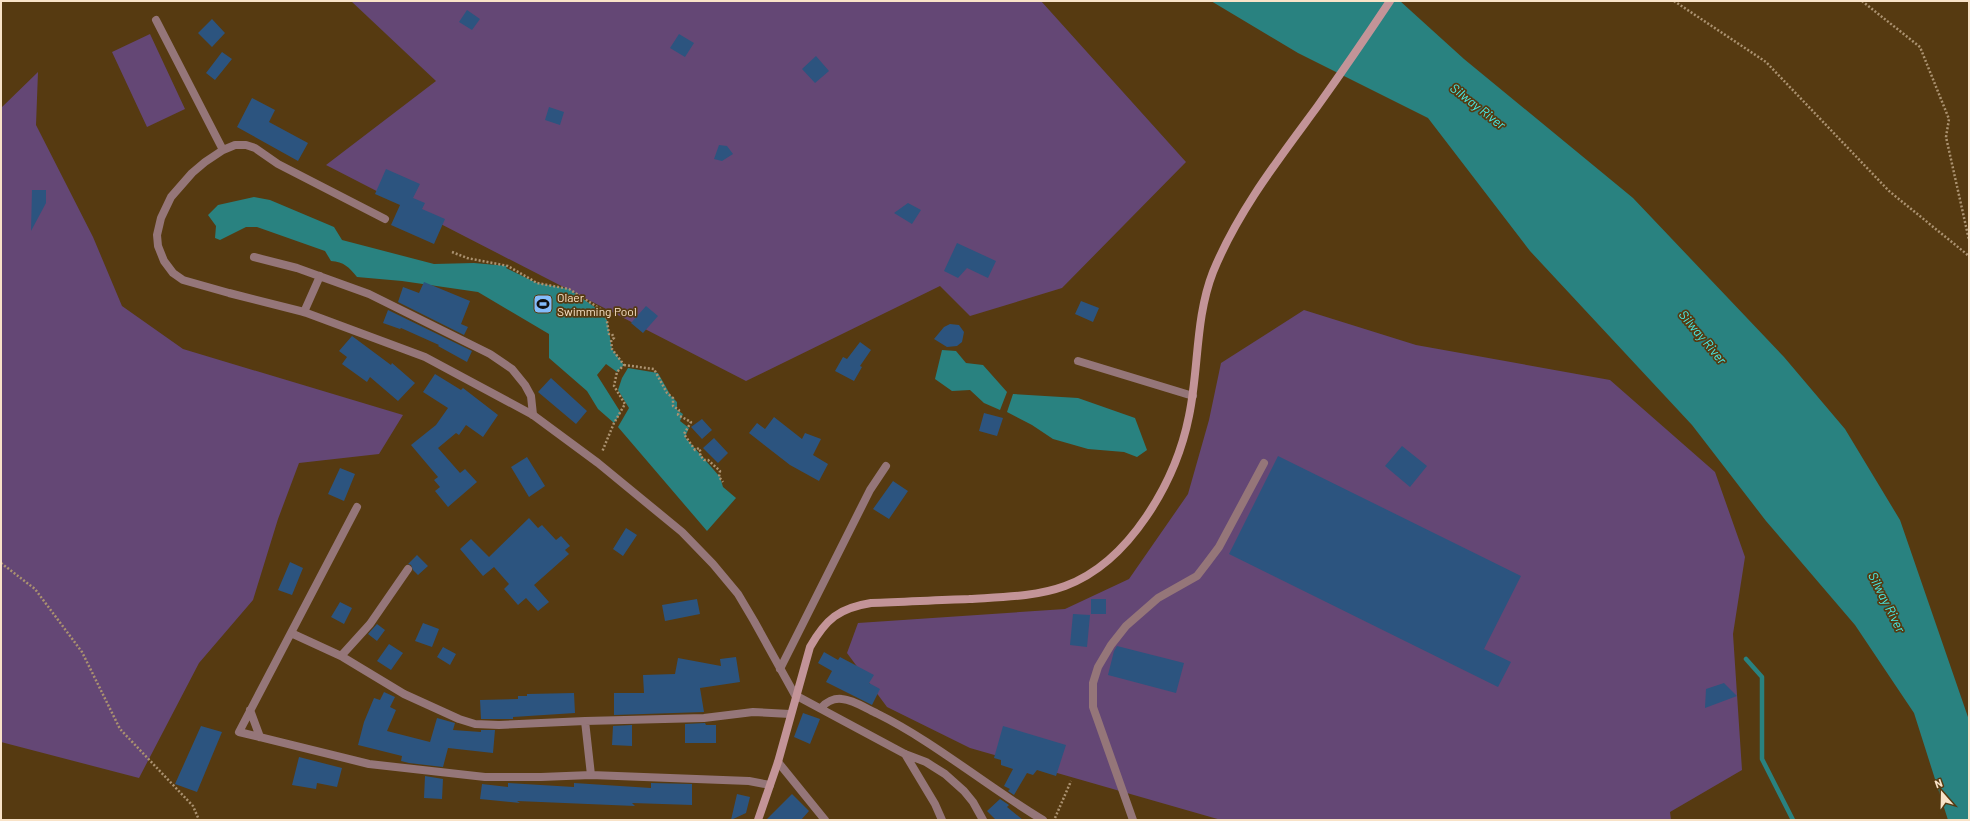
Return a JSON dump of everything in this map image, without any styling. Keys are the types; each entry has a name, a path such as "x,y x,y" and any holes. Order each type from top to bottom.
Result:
{"main road":[{"path":"758,820 778,762 795,695 810,647 817,633 830,618 842,611 856,606 1016,596 1065,586 1084,577 1101,566 1136,530 1153,507 1181,448 1193,396 1203,306 1213,274 1230,235 1258,188 1333,85 1390,1"}],"street":[{"path":"156,20 223,150"},
{"path":"385,219 278,164 255,148 246,145 235,145 223,150 192,173 171,197 161,218 157,235 158,246 164,261 173,273 183,280 304,312 425,357 533,415 598,463 682,532 713,564 742,601 795,695 905,754 926,762 945,774 964,791 973,802 983,820"},
{"path":"254,256 320,276 369,294 490,354 512,369 525,385 531,396 533,415"},
{"path":"304,312 320,276"},
{"path":"1078,361 1193,396"},
{"path":"1133,820 1093,707 1093,683 1098,667 1111,645 1126,626 1158,598 1197,576 1219,547 1264,463"},
{"path":"780,669 870,490 886,466"},
{"path":"357,507 239,732 369,764 485,777 591,775 750,781 770,785"},
{"path":"341,656 370,624 408,568"},
{"path":"291,633 341,656 404,694 459,719 475,724 519,725 585,721 704,718 753,712 790,714"},
{"path":"820,708 825,702 841,698 851,701 892,721 951,758 1009,799 1043,820"},
{"path":"250,710 260,737"},
{"path":"585,721 591,775"},
{"path":"905,754 932,798 942,820"},
{"path":"778,762 825,820"}],"path":[{"path":"1674,1 1766,62 1889,191 1969,256"},
{"path":"1862,1 1920,47 1949,119 1946,137 1969,240"},
{"path":"452,252 467,258 508,266 537,283 569,289 578,293 602,310 606,315 609,334 612,334 614,338 611,340 612,349 624,365 654,370 667,393 673,398 673,406 679,410 678,415 691,422 684,434 695,450 699,448 701,452 700,455 704,460 708,460 720,471 719,477 723,482"},
{"path":"598,463 614,423 625,404 614,386 618,372 624,365"},
{"path":"1,563 34,590 82,652 120,729 193,806 199,820"},
{"path":"1054,820 1071,781"}],"shaded area":[{"path":"351,1 1041,1 1186,162 1062,288 970,316 940,286 746,381 326,165 436,81"},
{"path":"150,34 185,109 147,127 112,52"},
{"path":"38,72 36,125 93,237 122,306 183,349 403,415 379,454 299,463 278,519 253,600 199,663 139,778 1,742 1,108"},
{"path":"1304,310 1416,345 1610,380 1715,472 1745,557 1733,634 1742,770 1670,812 1671,820 1221,820 970,748 887,707 847,653 858,623 1065,609 1129,579 1188,494 1209,420 1221,363"}],"water":[{"name":"Silway River","path":"1211,1 1400,1 1464,59 1633,198 1784,357 1845,429 1900,520 1969,720 1969,820 1948,820 1914,713 1855,625 1766,521 1692,425 1530,251 1428,118 1298,53"},
{"name":"Olaer Swimming Pool","path":"254,197 270,200 334,227 342,240 434,264 474,263 508,266 506,268 537,283 569,289 606,315 612,349 624,365 617,372 606,364 597,375 621,413 614,423 598,409 587,391 549,358 549,334 478,292 402,281 357,277 346,266 331,261 325,251 257,227 246,227 220,240 215,238 216,226 208,215 218,205"},
{"path":"942,350 956,351 966,363 983,365 1007,392 1000,410 984,403 970,390 952,391 935,379"},
{"path":"628,368 658,373 671,396 677,402 677,410 683,414 680,421 689,428 685,437 720,477 723,487 736,498 707,531 618,427 629,408 618,390 622,378"},
{"path":"1013,394 1078,398 1135,418 1147,450 1137,457 1124,452 1088,449 1053,439 1032,425 1007,412"}],"building":[{"path":"467,10 480,19 472,30 459,22"},
{"path":"212,19 225,33 212,47 198,33"},
{"path":"679,34 694,43 685,57 670,48"},
{"path":"222,52 232,59 215,80 206,73"},
{"path":"816,56 829,71 815,83 802,69"},
{"path":"252,98 275,110 269,122 308,143 298,161 237,127"},
{"path":"549,107 564,112 560,125 545,120"},
{"path":"719,145 727,146 733,154 722,161 714,159"},
{"path":"386,169 420,184 413,198 425,203 422,209 445,219 434,244 391,225 400,205 375,194"},
{"path":"32,190 46,190 46,203 31,231"},
{"path":"908,203 921,210 912,224 894,213"},
{"path":"957,243 996,261 988,278 967,268 958,278 944,271"},
{"path":"424,282 470,301 461,324 468,327 464,335 398,302 403,287 419,293"},
{"path":"1081,301 1099,308 1093,322 1075,314"},
{"path":"646,306 658,316 643,333 631,323"},
{"path":"388,310 472,351 467,362 438,346 439,345 401,328 400,329 383,323"},
{"path":"950,324 959,325 964,332 962,342 957,346 947,347 934,339 944,327"},
{"path":"352,336 391,365 392,363 415,383 398,401 370,377 367,382 342,364 347,357 339,351"},
{"path":"860,342 871,350 860,366 862,367 854,381 835,371 843,357 847,359"},
{"path":"435,374 461,390 463,388 498,415 483,437 466,425 459,435 456,433 438,448 460,473 465,469 477,482 448,507 435,491 440,487 434,480 438,477 411,445 436,425 448,408 423,392"},
{"path":"551,378 587,411 576,424 538,392"},
{"path":"984,413 1003,418 997,436 979,431"},
{"path":"774,417 802,439 805,433 821,439 813,455 828,464 819,481 790,465 749,433 757,423 765,429"},
{"path":"702,419 712,430 702,439 691,427"},
{"path":"714,438 728,453 718,463 703,448"},
{"path":"1402,446 1427,466 1410,487 1385,466"},
{"path":"1278,456 1521,576 1484,649 1511,662 1498,687 1229,554"},
{"path":"527,457 545,486 529,497 511,467"},
{"path":"340,468 355,474 344,501 328,494"},
{"path":"893,481 908,491 889,519 873,509"},
{"path":"529,518 538,528 542,525 556,540 561,536 570,546 565,550 569,554 534,585 549,602 538,611 526,598 518,605 504,589 509,584 494,567 483,576 460,549 471,539 489,557"},
{"path":"626,528 637,535 623,556 613,549"},
{"path":"417,555 428,566 418,575 413,570 411,565 408,564"},
{"path":"290,562 303,568 292,595 278,590"},
{"path":"697,599 700,614 665,621 662,605"},
{"path":"1091,599 1106,599 1106,614 1091,614"},
{"path":"340,602 352,608 344,624 331,617"},
{"path":"1073,614 1090,615 1087,647 1070,645"},
{"path":"423,623 439,629 432,647 415,641"},
{"path":"377,624 385,630 377,641 368,634"},
{"path":"389,644 403,653 391,670 377,661"},
{"path":"1117,646 1184,663 1176,693 1108,675 1114,651"},
{"path":"443,647 456,654 450,665 437,657"},
{"path":"824,652 838,660 840,657 874,675 869,683 880,689 872,705 826,682 832,671 818,663"},
{"path":"736,657 740,682 700,688 704,712 614,715 614,693 644,693 643,675 675,674 678,658 721,666 720,659"},
{"path":"1724,683 1737,696 1705,708 1706,689"},
{"path":"384,692 395,697 390,707 396,710 387,731 430,742 437,718 455,723 453,730 481,732 481,730 495,730 493,753 448,748 443,767 401,761 402,756 358,745 364,722 374,698 380,700"},
{"path":"574,693 575,713 513,717 513,719 481,719 480,700 518,699 518,696 527,696 527,694"},
{"path":"803,713 820,719 810,744 794,737"},
{"path":"705,723 706,725 716,725 716,743 685,743 685,724"},
{"path":"632,725 632,746 612,745 613,726"},
{"path":"201,726 222,732 197,792 175,784"},
{"path":"1003,726 1066,745 1056,776 1037,770 1033,775 1027,773 1014,795 1008,791 1010,789 1004,786 1013,769 1001,765 1001,760 994,758"},
{"path":"299,757 342,768 337,787 317,783 316,789 292,785"},
{"path":"425,776 443,779 442,799 424,798"},
{"path":"508,783 574,787 574,783 651,788 651,783 692,784 692,805 632,803 635,806 517,801 520,803 480,799 482,784 508,787"},
{"path":"737,794 750,797 746,813 731,820"},
{"path":"792,794 809,811 801,820 766,820"},
{"path":"1000,799 1009,805 1007,807 1023,820 996,820 987,811"}],"waterway":[{"path":"1746,659 1762,677 1762,759 1793,820"}],"place":[{"name":"Olaer Swimming Pool","path":"543,304"}]}
